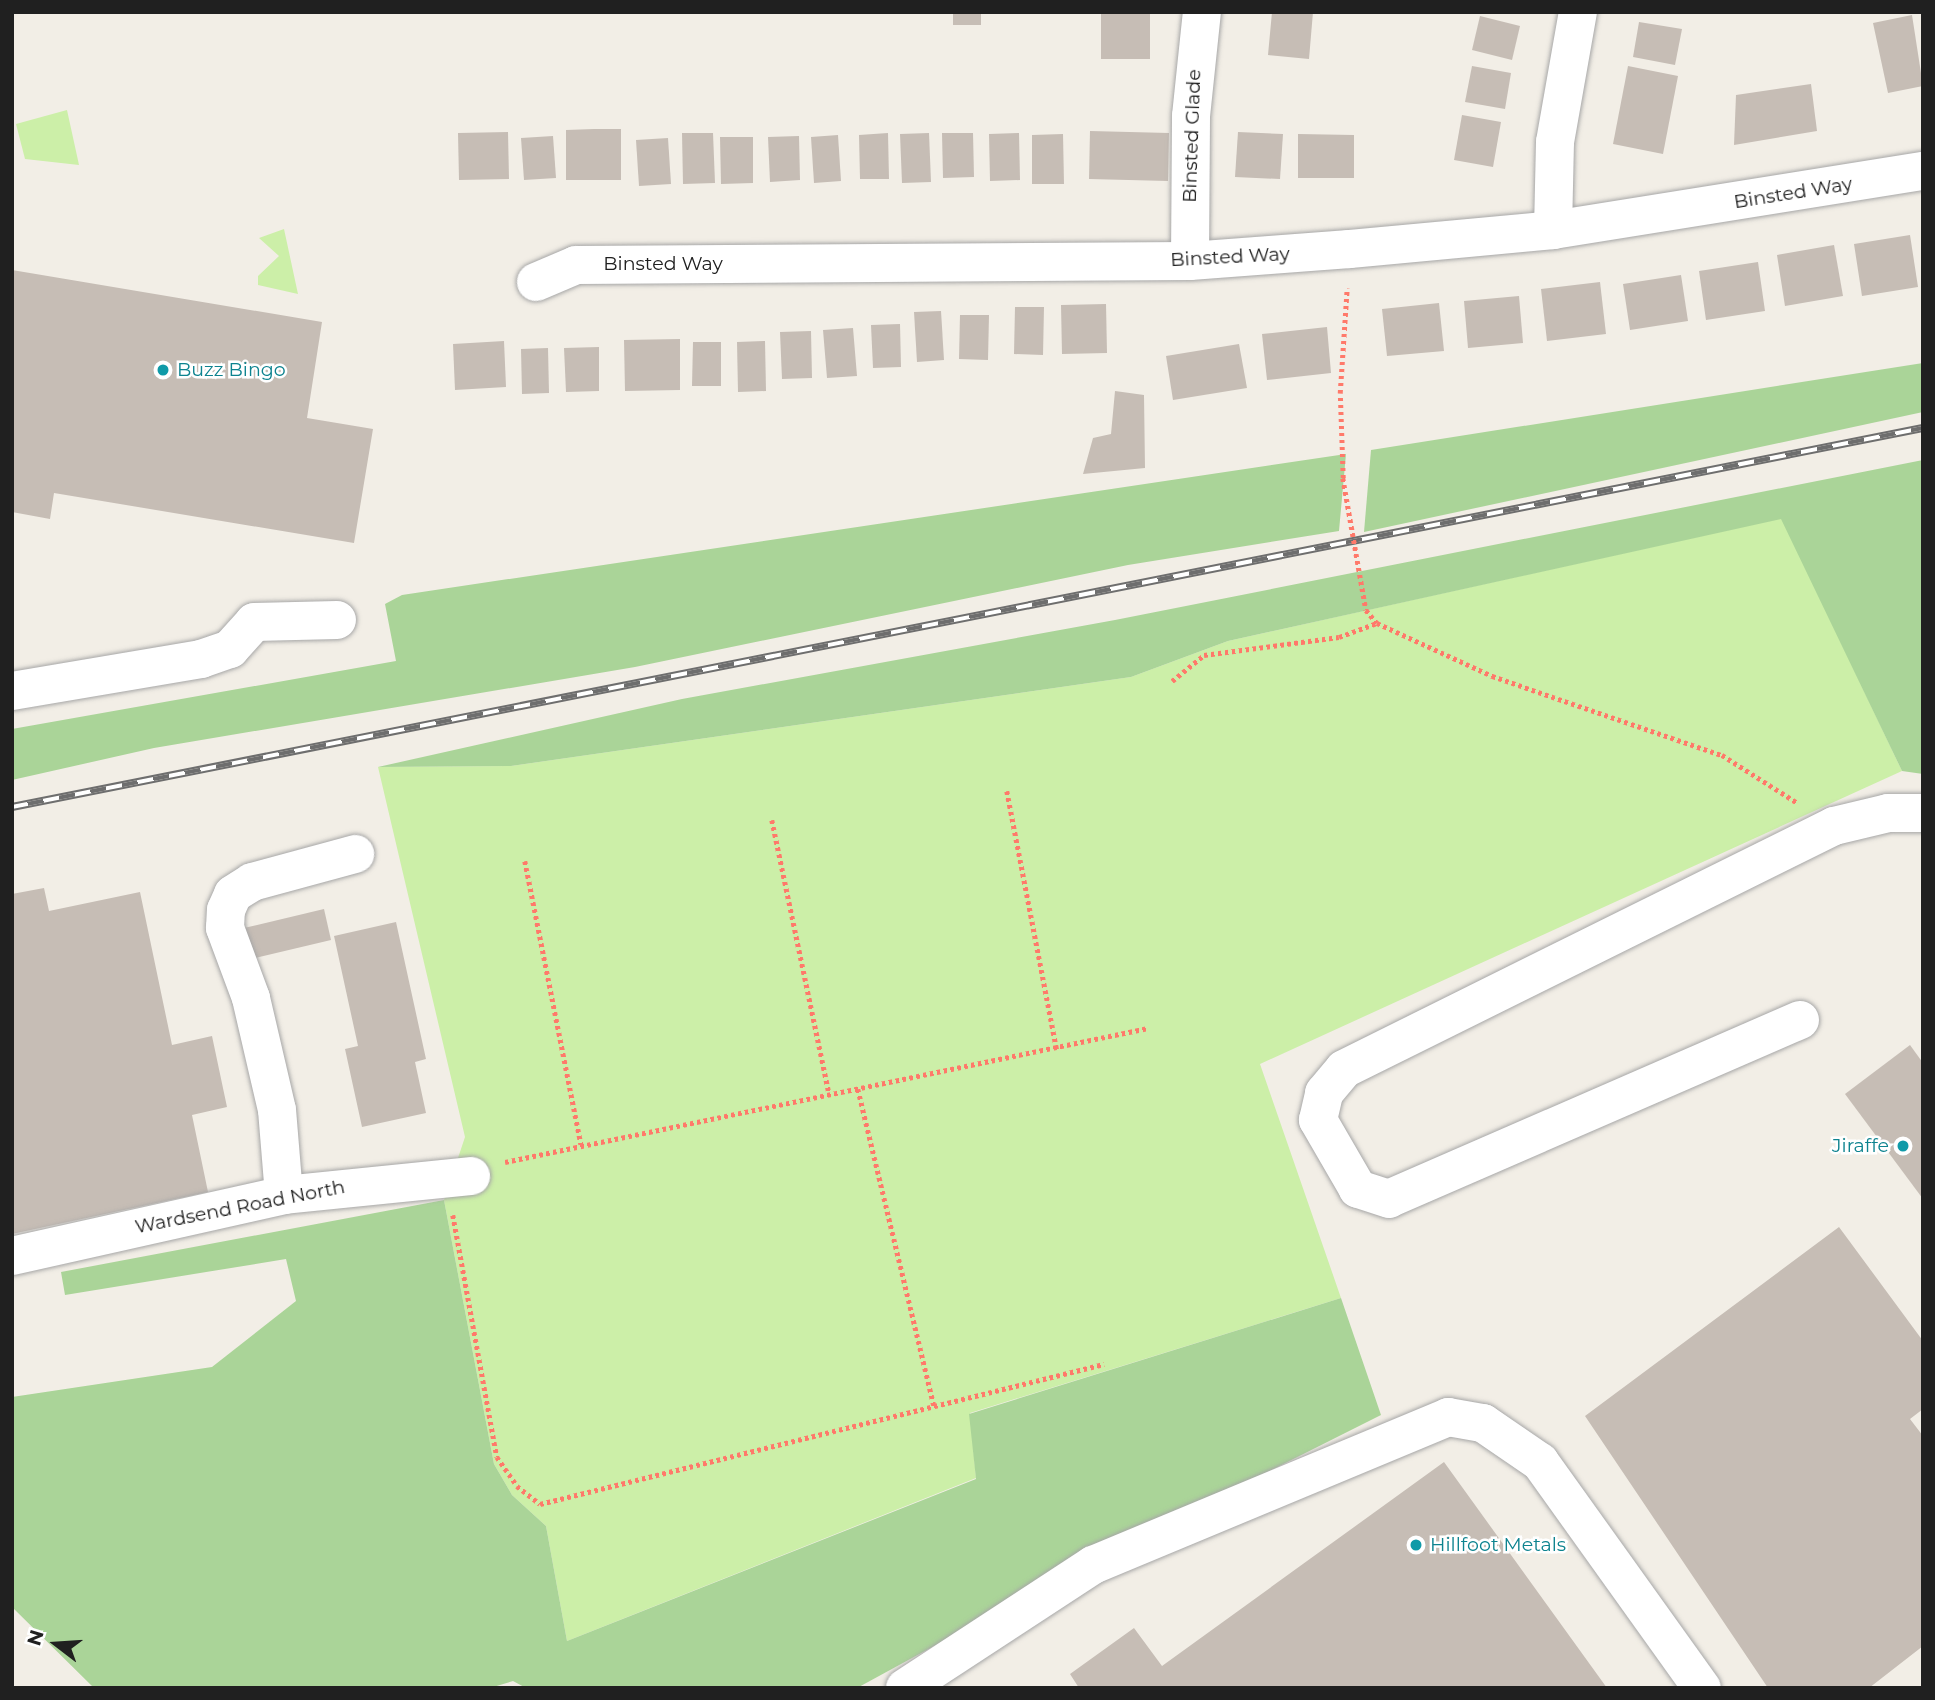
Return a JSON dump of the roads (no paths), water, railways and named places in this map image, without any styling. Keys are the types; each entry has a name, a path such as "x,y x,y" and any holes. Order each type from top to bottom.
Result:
{"street":[{"name":"Binsted Glade","path":"1190,261 1191,116 1202,12"},
{"path":"1553,230 1555,142 1578,12"},
{"name":"Binsted Way","path":"536,282 576,265 1190,261 1350,249 1553,230 1923,171"},
{"path":"12,691 201,659 230,649 254,622 337,620"},
{"path":"1800,1020 1388,1199 1358,1189 1318,1120 1324,1093 1344,1069 1834,826 1888,813 1923,813"},
{"path":"284,1195 277,1110 251,998 225,928 226,909 233,894 252,882 355,854"},
{"name":"Wardsend Road North","path":"12,1256 284,1195 359,1183 459,1178"},
{"path":"905,1688 1093,1565 1448,1417 1483,1423 1540,1462 1702,1688"}],"railway":[{"path":"12,807 1923,428"}],"place":[{"name":"Buzz Bingo","path":"163,370"},
{"name":"Jiraffe","path":"1903,1146"},
{"name":"Hillfoot Metals","path":"1416,1545"}]}
